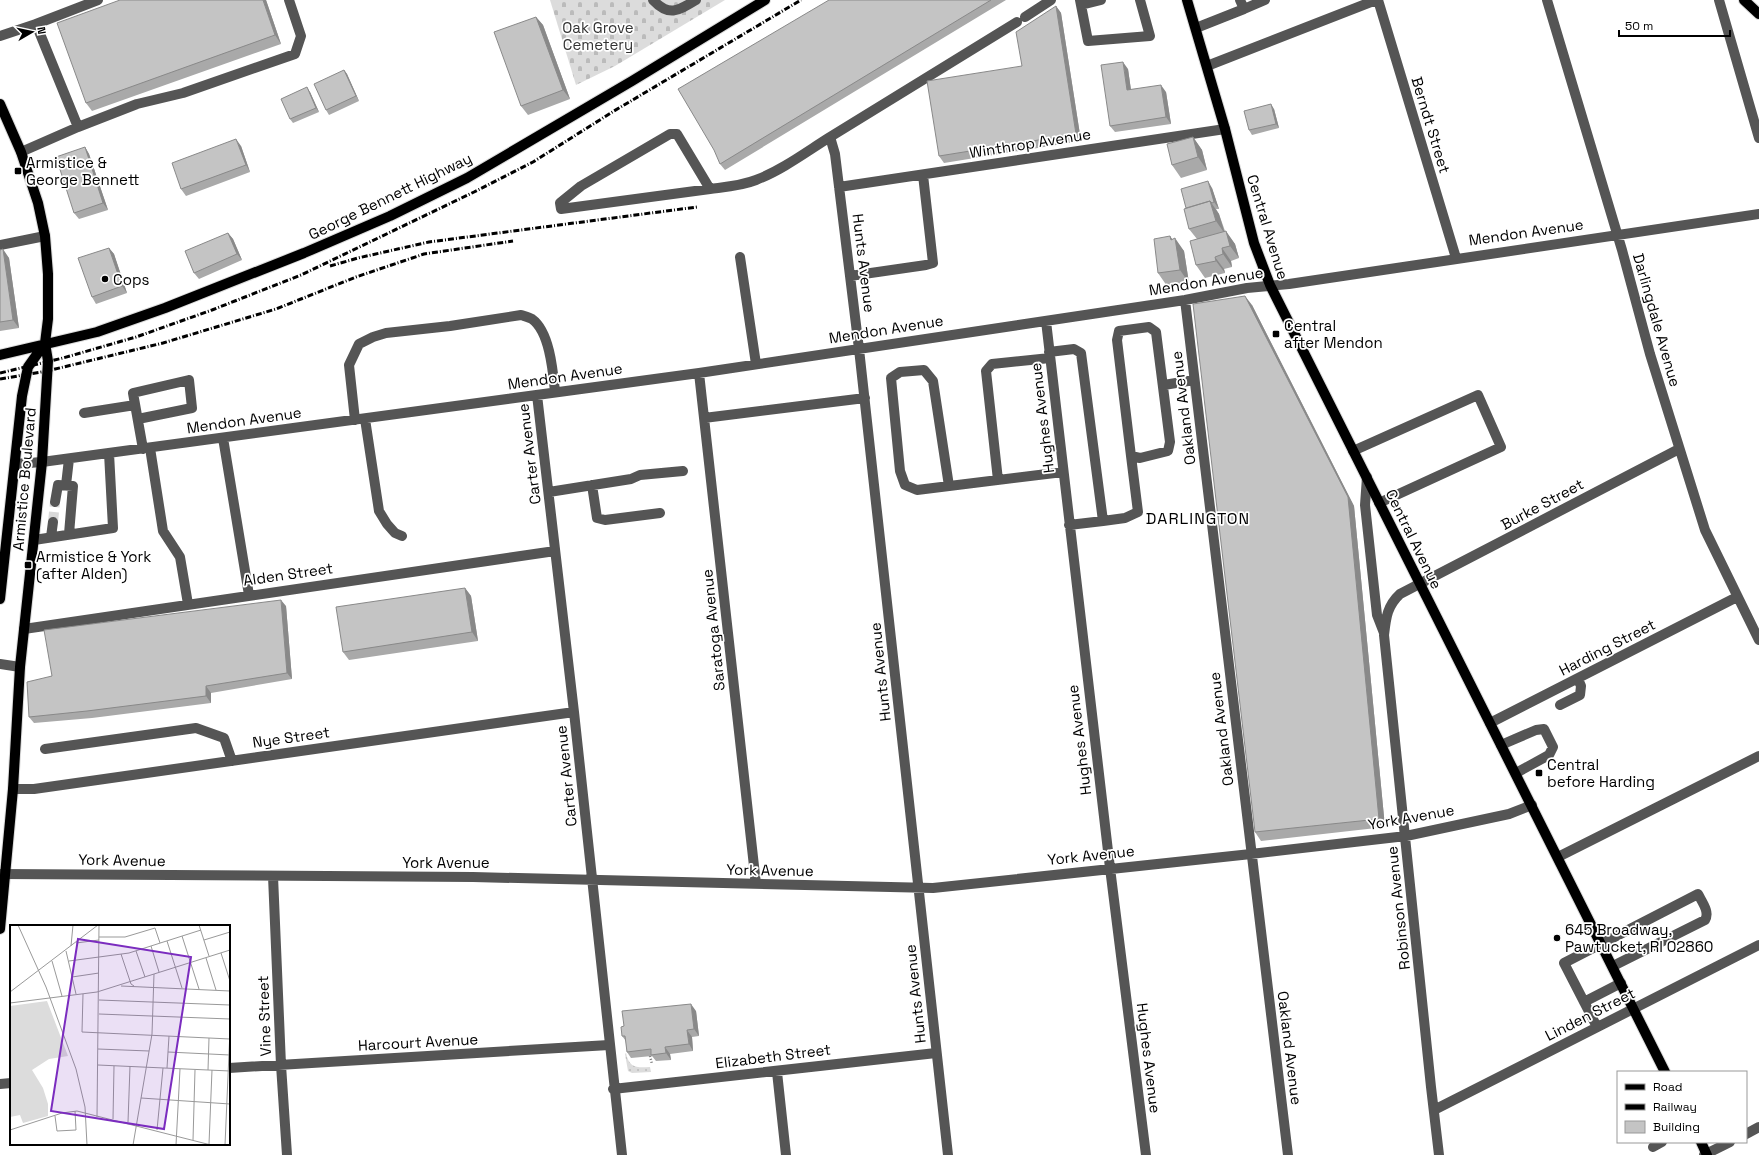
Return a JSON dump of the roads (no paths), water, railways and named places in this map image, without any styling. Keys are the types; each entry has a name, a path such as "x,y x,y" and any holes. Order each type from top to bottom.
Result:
{"main road":[{"name":"George Bennett Highway","path":"0,355 45,343 97,332 165,308 304,254 390,216 467,178 632,81 765,0"},
{"name":"Central Avenue","path":"1188,0 1225,129 1254,243 1270,285 1367,477 1419,585 1516,773 1665,1071"},
{"path":"1744,0 1759,14"},
{"name":"Armistice Boulevard","path":"0,104 21,152 38,203 45,236 48,274 48,319 45,343 48,361 42,462 20,667 13,788 3,874 0,929"},
{"name":"Armistice Boulevard","path":"0,599 22,396 28,367 45,343"},
{"path":"1701,1143 1706,1155"}],"street":[{"path":"0,36 36,24 96,0"},
{"path":"21,152 78,127 137,104 183,93 295,54 301,36 289,0"},
{"path":"653,0 664,9 673,12 682,9 696,0"},
{"path":"710,189 677,134 670,134 582,186 560,203 561,209 710,189 748,182 768,175 1051,0"},
{"path":"1101,0 1081,2 1088,41 1150,36 1140,0"},
{"path":"1196,28 1242,4 1265,0"},
{"path":"1207,66 1377,0"},
{"name":"Berndt Street","path":"1377,0 1456,258"},
{"name":"Darlingdale Avenue","path":"1547,0 1679,449 1705,530 1759,640"},
{"path":"1719,0 1759,138"},
{"path":"36,24 78,127"},
{"name":"Winthrop Avenue","path":"839,186 1225,129"},
{"name":"Hunts Avenue","path":"830,137 835,154 865,398 948,1155"},
{"path":"850,276 926,266 933,263 923,174"},
{"name":"Mendon Avenue","path":"15,464 69,459 699,373 1185,300 1247,288 1289,284 1759,214"},
{"path":"0,245 45,236"},
{"path":"740,257 756,364"},
{"name":"Oakland Avenue","path":"1185,300 1288,1155"},
{"path":"402,536 395,533 379,511 349,365 359,344 373,337 386,333 450,326 521,315 532,318 540,327 552,361 555,392"},
{"name":"Hughes Avenue","path":"1046,321 1110,868 1146,1155"},
{"path":"1069,525 1125,518 1138,512 1131,456 1117,340 1119,331 1149,327 1156,332 1164,385 1170,442 1168,451 1140,458 1131,456"},
{"path":"998,480 986,371 992,364 1074,349 1081,353 1103,520"},
{"path":"949,486 933,381 924,370 900,372 891,378 900,471 905,485 917,490 1063,472"},
{"name":"Saratoga Avenue","path":"699,373 756,884"},
{"path":"138,419 192,408 188,380 133,394 138,419 147,448 163,531 180,556 188,604"},
{"path":"1164,385 1194,380"},
{"name":"Carter Avenue","path":"537,394 574,712 622,1155"},
{"path":"1354,451 1478,395 1501,447 1379,503"},
{"path":"704,418 865,398"},
{"path":"84,413 135,405"},
{"path":"223,438 249,595"},
{"name":"Burke Street","path":"1419,585 1679,449"},
{"path":"34,540 113,528 109,453"},
{"path":"66,486 69,459"},
{"path":"549,492 631,479 640,475 683,471"},
{"name":"Robinson Avenue","path":"1367,477 1364,505 1377,615 1384,635 1439,1155"},
{"path":"55,502 58,485 73,486 69,534"},
{"path":"592,485 597,518 605,520 660,513"},
{"path":"51,537 53,522"},
{"name":"Alden Street","path":"24,629 556,551"},
{"name":"Robinson Avenue","path":"1384,635 1387,612 1392,601 1400,594 1419,585"},
{"name":"Harding Street","path":"1490,723 1737,597"},
{"path":"0,664 20,667"},
{"path":"1560,705 1580,695 1581,686 1578,679"},
{"name":"Nye Street","path":"13,788 34,789 574,712"},
{"path":"45,748 196,728 224,738 232,761"},
{"path":"1501,745 1536,730 1544,729 1553,747 1549,755 1516,773"},
{"path":"1558,857 1759,756"},
{"name":"York Avenue","path":"3,874 592,879 919,888 1251,854 1406,836 1509,814 1532,805"},
{"name":"Vine Street","path":"273,876 281,1065 288,1155"},
{"path":"1597,1027 1564,963 1698,894 1707,912 1705,920 1613,966"},
{"name":"Linden Street","path":"1434,1110 1759,945"},
{"path":"1584,1002 1621,983"},
{"name":"Harcourt Avenue","path":"230,1068 609,1046"},
{"name":"Elizabeth Street","path":"614,1089 936,1053"},
{"path":"776,1072 786,1155"},
{"path":"0,1084 10,1083"},
{"path":"1747,1133 1759,1127"},
{"path":"1653,1147 1660,1143"},
{"path":"1706,1155 1728,1143"}],"tunnel":[{"path":"53,522 55,502"}],"railway":[{"path":"0,373 63,358 136,337 212,310 301,275 533,162 614,111 801,0"},
{"path":"330,266 429,242 697,207"},
{"path":"0,379 47,371 163,343 276,309 356,277 424,254 513,241"}],"place":[{"name":"Armistice & George Bennett","path":"18,171"},
{"name":"Cops","path":"105,279"},
{"name":"Central after Mendon","path":"1276,334"},
{"name":"Armistice & York (after Alden)","path":"28,565"},
{"name":"Central before Harding","path":"1539,773"},
{"name":"645 Broadway, Pawtucket, RI 02860","path":"1557,938"}],"district":[{"name":"DARLINGTON","path":"1198,518"}],"park label":[{"name":"Oak Grove Cemetery","path":"598,36"}]}
